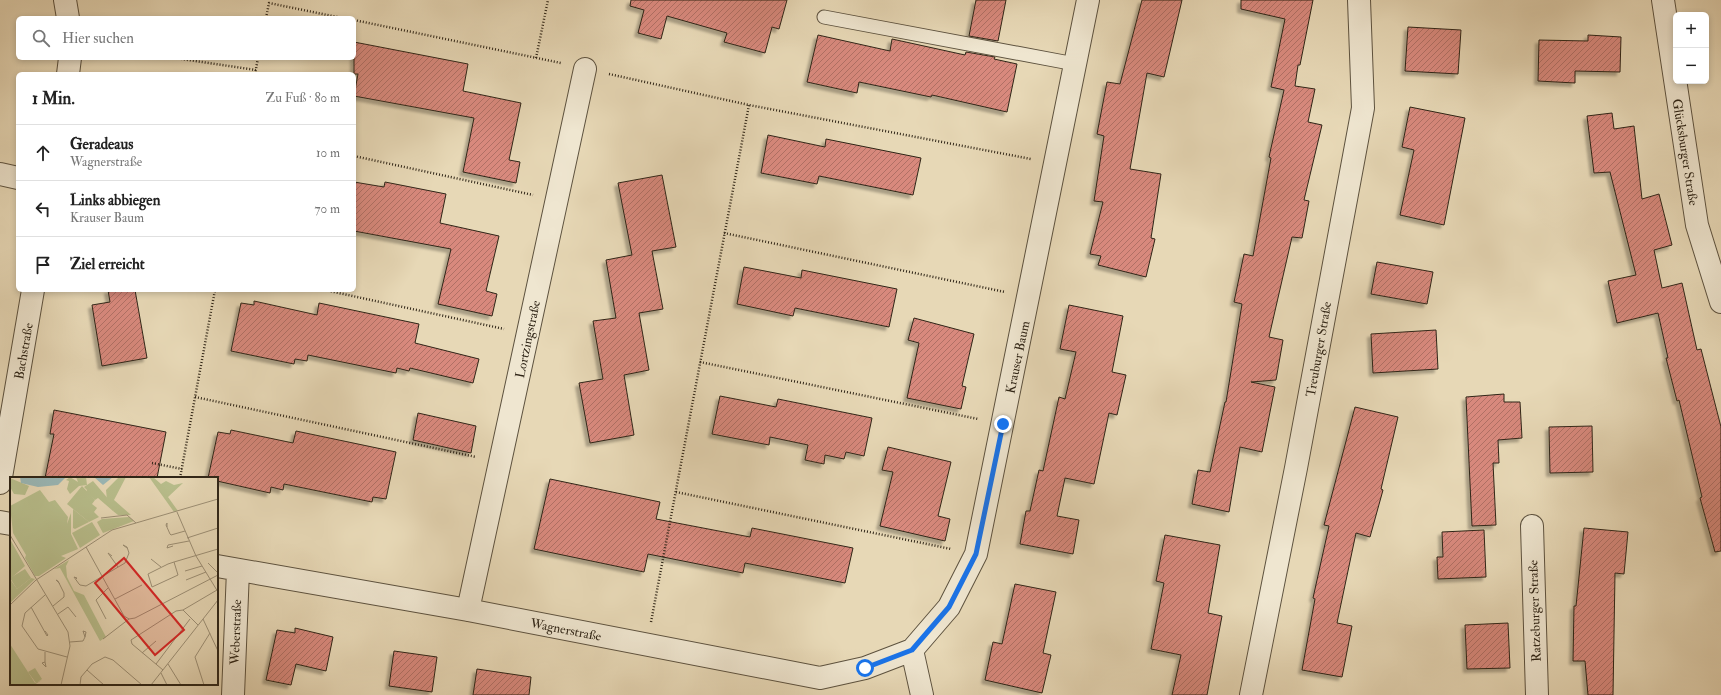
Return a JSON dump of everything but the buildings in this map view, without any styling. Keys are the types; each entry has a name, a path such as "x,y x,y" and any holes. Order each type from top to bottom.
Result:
{"street":[{"path":"65,0 68,16"},
{"name":"Krauser Baum","path":"912,650 949,607 976,554 1088,0"},
{"name":"Treuburger Straße","path":"1251,695 1296,468 1363,108 1359,0"},
{"name":"Glücksburger Straße","path":"1663,0 1697,225 1721,302"},
{"path":"68,72 70,60"},
{"name":"Lortzingstraße","path":"468,610 585,69"},
{"path":"0,174 16,178"},
{"name":"Bachstraße","path":"0,483 6,413 33,292"},
{"path":"0,522 10,524"},
{"name":"Ratzeburger Straße","path":"1532,526 1537,695"},
{"name":"Wagnerstraße","path":"227,568 468,610 820,678 865,668 912,650"},
{"name":"Weberstraße","path":"227,568 233,695"},
{"path":"912,650 922,695"}],"lane":[{"path":"824,17 1076,64"}],"path":[{"path":"536,58 548,0"},
{"path":"266,16 269,3 332,16"},
{"path":"356,20 749,105 1055,164"},
{"path":"188,60 256,70 258,60"},
{"path":"646,645 749,105"},
{"path":"356,156 557,200"},
{"path":"724,233 1029,297"},
{"path":"180,477 215,292"},
{"path":"334,292 528,334"},
{"path":"700,362 1003,424"},
{"path":"195,397 500,463"},
{"path":"152,463 182,469"},
{"path":"676,492 976,554"}],"route":[{"path":"865,668 912,650 949,607 976,554 1003,424"}]}
